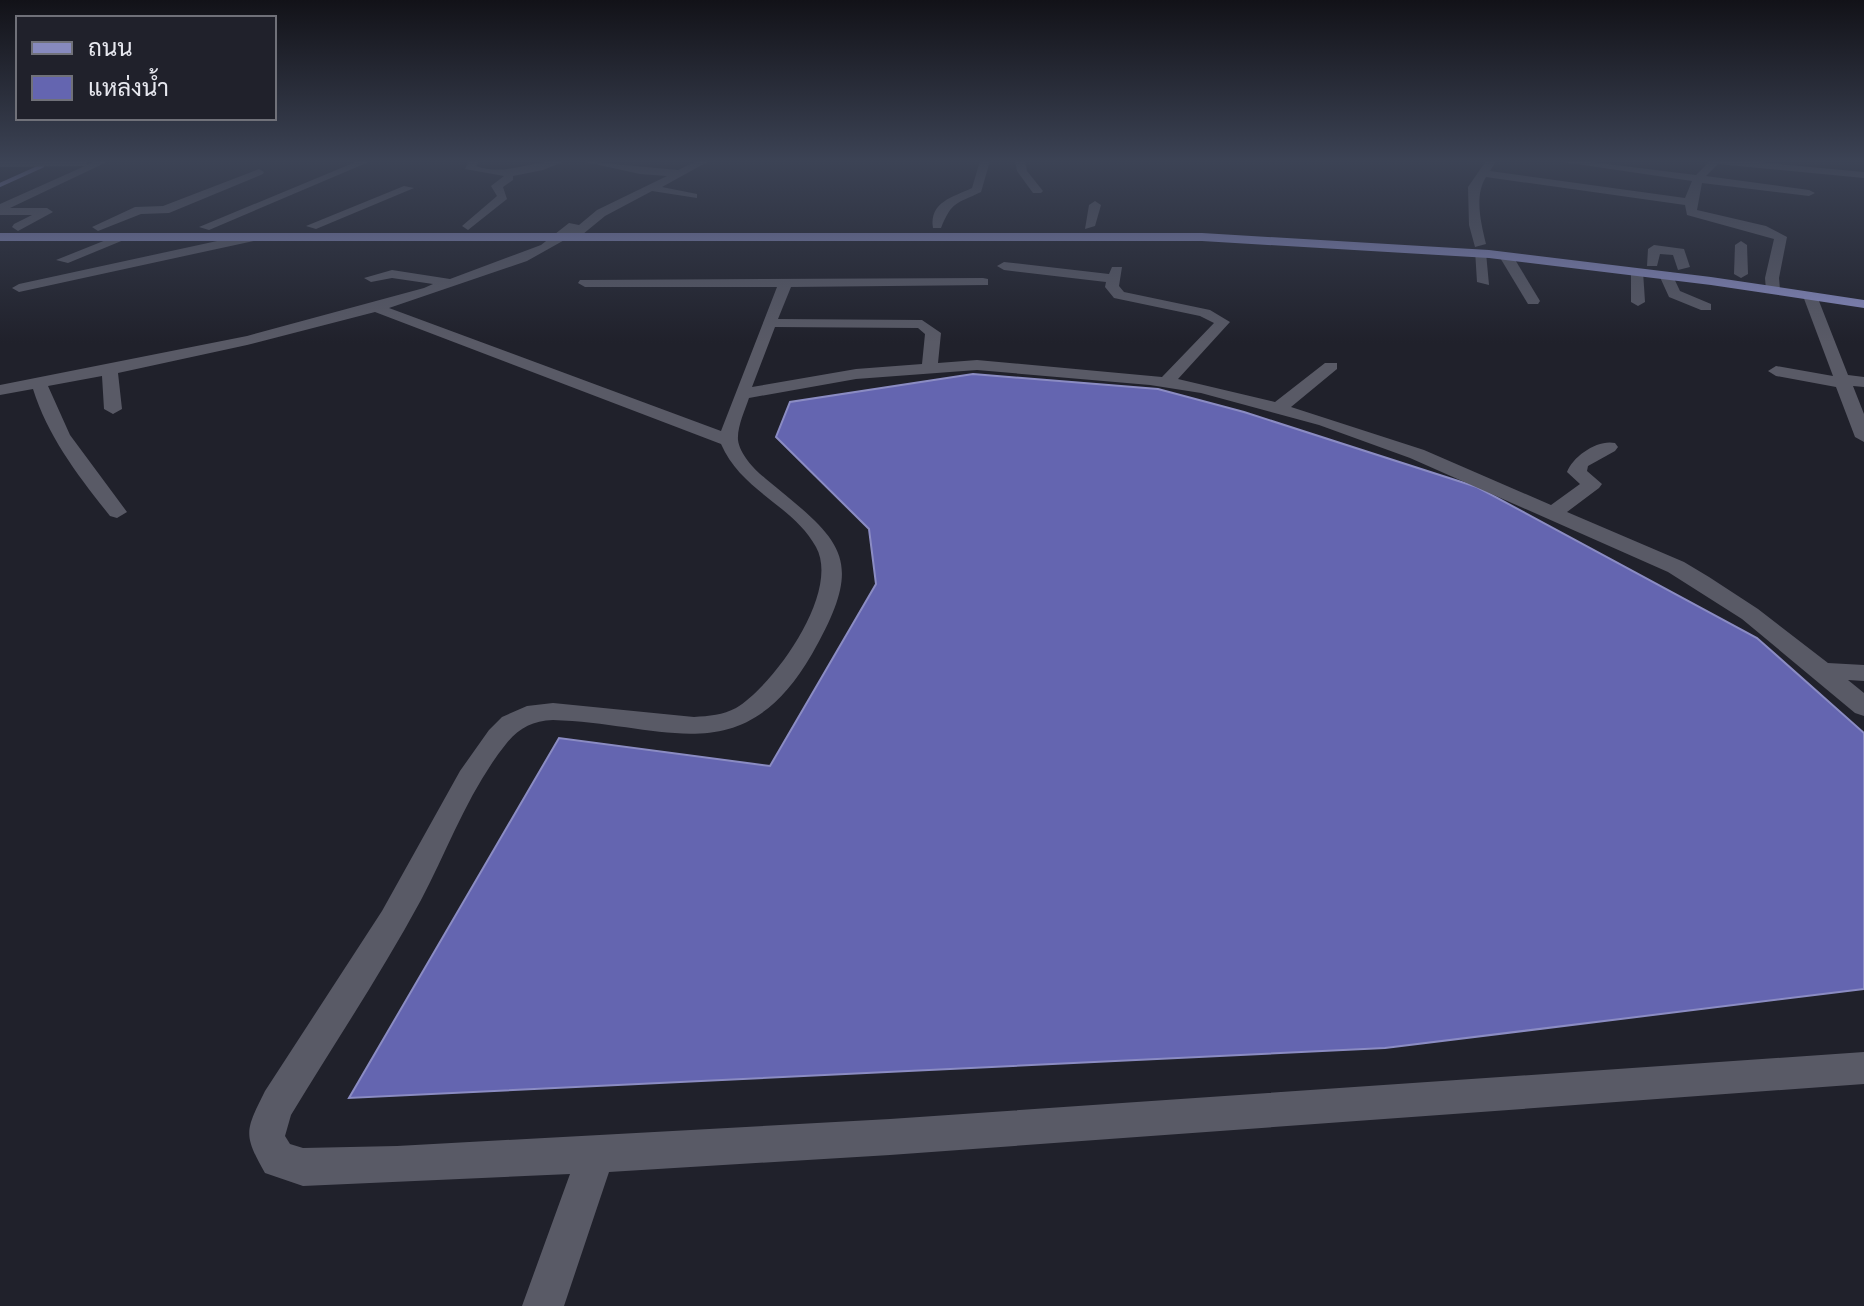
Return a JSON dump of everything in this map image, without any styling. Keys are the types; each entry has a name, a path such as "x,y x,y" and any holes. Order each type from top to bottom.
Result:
{"main road":[{"path":"0,227 205,227 367,236 937,225 1272,229 1652,263"},
{"path":"0,237 254,237 381,227 468,226 573,231 1169,236 1480,248 1506,256 1666,275 1864,292"},
{"path":"1683,267 1741,274 1810,296 1864,304"}],"street":[{"path":"18,227 28,222"},
{"path":"98,227 110,222"},
{"path":"205,227 217,222"},
{"path":"316,232 337,222"},
{"path":"468,226 473,222"},
{"path":"0,390 235,346 377,308 527,256 587,222"},
{"path":"1089,226 1090,222"},
{"path":"1475,222 1484,282"},
{"path":"1729,222 1762,229 1781,237 1772,284"},
{"path":"63,260 125,237"},
{"path":"168,237 156,244 160,247 217,245"},
{"path":"19,288 254,237"},
{"path":"1741,245 1741,274"},
{"path":"1652,263 1654,249 1666,249 1679,252 1683,267"},
{"path":"1506,256 1533,301"},
{"path":"1004,266 1115,275 1114,293 1205,313 1223,322 1166,382"},
{"path":"1636,271 1638,302"},
{"path":"371,278 392,274 453,283"},
{"path":"1666,275 1674,294 1706,307"},
{"path":"585,283 983,282"},
{"path":"728,440 732,418 772,323 785,283"},
{"path":"1810,296 1864,437"},
{"path":"377,308 728,440 749,475 806,518 828,556 833,583 797,656 762,705 724,724 694,726 557,711 533,712 507,726 467,785 408,895 278,1103 269,1122 266,1139 278,1160 303,1167 397,1165 890,1137 1864,1068"},
{"path":"772,323 922,324 933,333 930,368"},
{"path":"744,394 856,374 1000,365 1166,382 1279,408 1417,454 1555,512 1710,585 1823,671 1864,707"},
{"path":"1279,408 1331,366"},
{"path":"110,369 113,409"},
{"path":"1776,371 1864,382"},
{"path":"39,383 57,430 85,473 117,512"},
{"path":"1555,512 1592,484 1577,472 1580,463 1609,447"},
{"path":"1823,671 1864,673"},
{"path":"543,1306 597,1152"}],"water":[{"path":"973,374 1158,389 1244,412 1477,487 1757,638 1864,733 1864,989 1385,1048 349,1098 559,738 770,766 876,584 869,529 776,437 790,402"}]}
